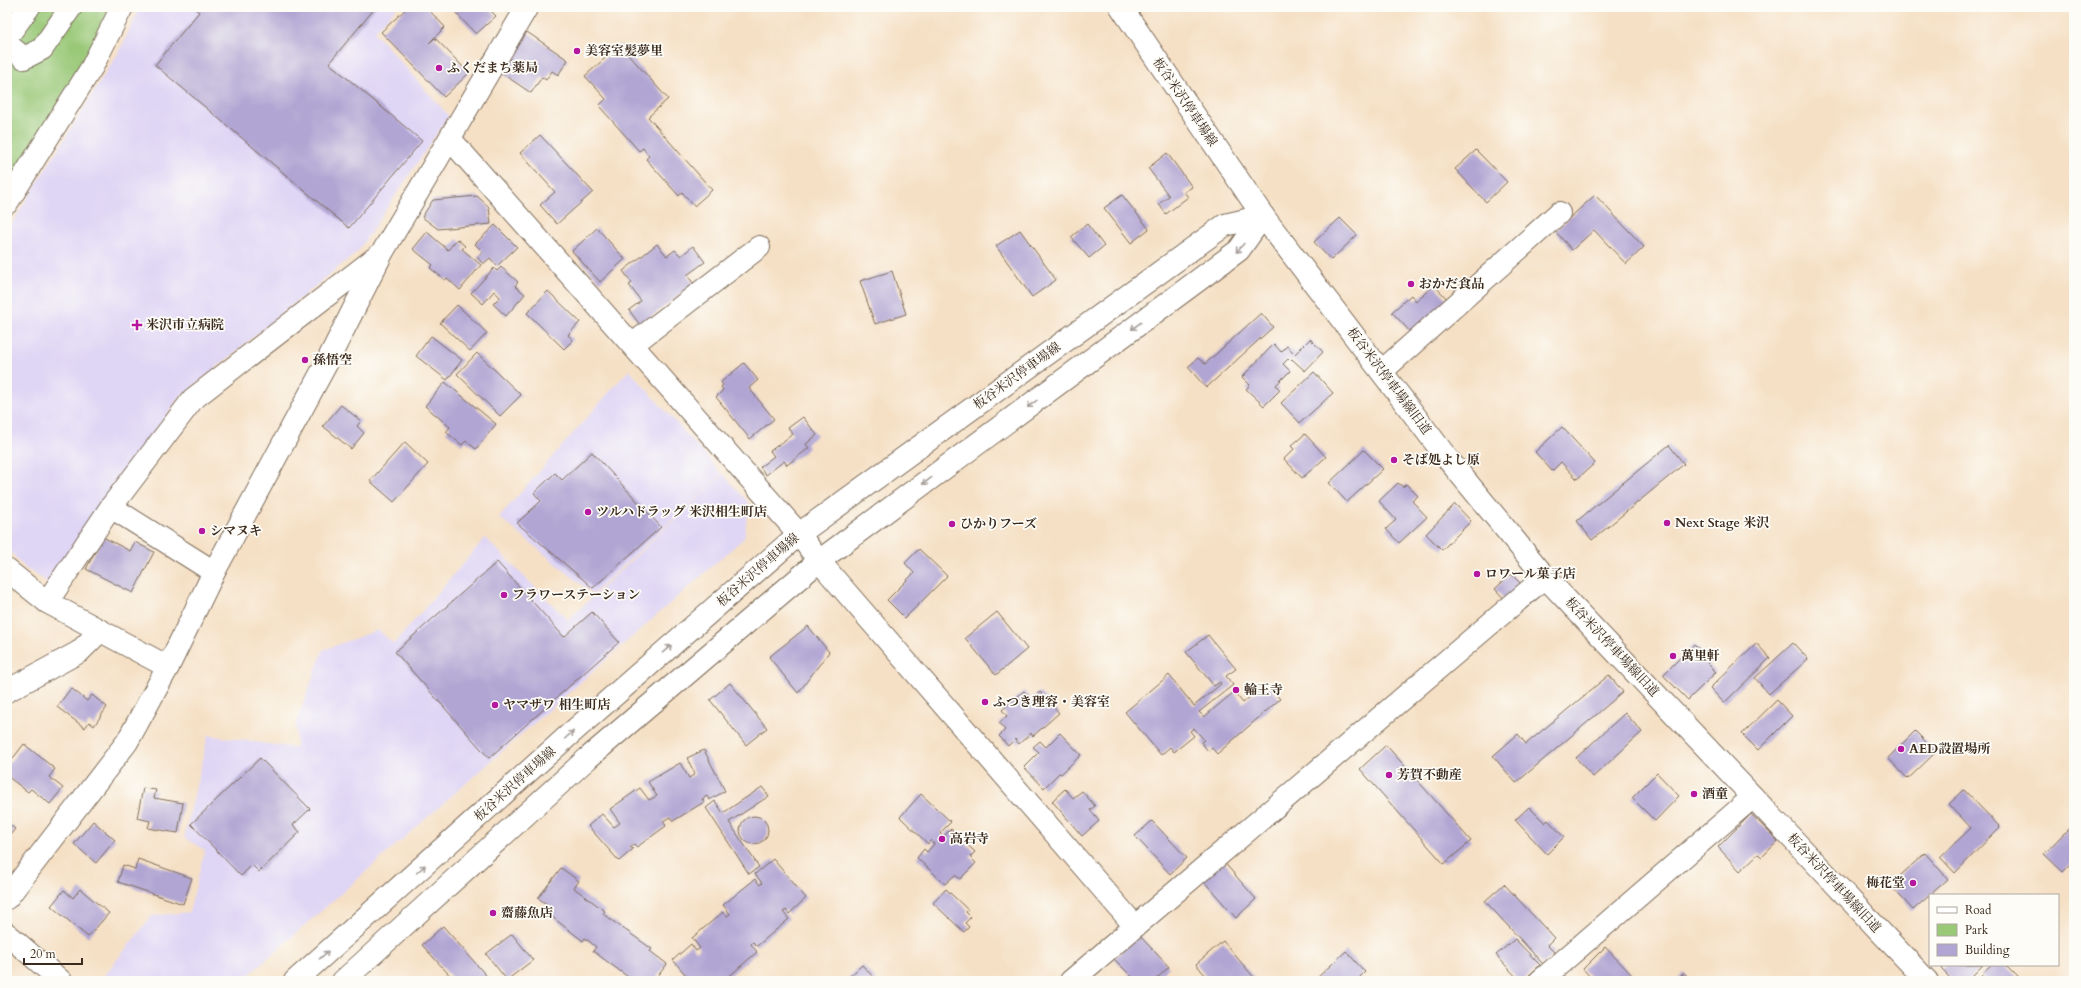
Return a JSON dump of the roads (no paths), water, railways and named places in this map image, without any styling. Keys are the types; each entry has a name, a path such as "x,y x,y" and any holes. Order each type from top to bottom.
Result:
{"street":[{"path":"7,37 29,7"},
{"path":"7,44 24,58 42,49 71,7"},
{"path":"7,203 92,67 122,7"},
{"path":"7,898 127,742 168,667 214,572 326,364 382,253 450,139 473,96 527,7"},
{"name":"板谷米沢停車場線","path":"295,981 569,735 799,534 1225,224 1262,216 1121,7"},
{"path":"450,139 633,344 799,534 819,561 1135,926"},
{"path":"1382,371 1559,213"},
{"path":"343,981 588,758 819,561 1239,250 1262,216"},
{"name":"板谷米沢停車場線旧道","path":"1262,216 1447,458 1545,577 1927,981"},
{"path":"633,344 760,247"},
{"path":"47,602 111,507 193,399 382,253"},
{"path":"111,507 214,572"},
{"path":"7,570 47,602 168,667"},
{"path":"1072,981 1545,577"},
{"path":"7,691 79,652 100,631"},
{"path":"1540,981 1753,797"},
{"path":"7,934 61,981"}],"place":[{"name":"美容室髪夢里","path":"577,51"},
{"name":"ふくだまち薬局","path":"439,68"},
{"name":"おかだ食品","path":"1411,284"},
{"name":"米沢市立病院","path":"137,325"},
{"name":"孫悟空","path":"305,360"},
{"name":"そば処よし原","path":"1394,460"},
{"name":"ツルハドラッグ 米沢相生町店","path":"588,512"},
{"name":"Next Stage 米沢","path":"1667,523"},
{"name":"ひかりフーズ","path":"952,524"},
{"name":"シマヌキ","path":"202,531"},
{"name":"ロワール菓子店","path":"1477,574"},
{"name":"フラワーステーション","path":"504,595"},
{"name":"萬里軒","path":"1673,656"},
{"name":"輪王寺","path":"1236,690"},
{"name":"ふつき理容・美容室","path":"985,702"},
{"name":"ヤマザワ 相生町店","path":"495,705"},
{"name":"AED設置場所","path":"1901,749"},
{"name":"芳賀不動産","path":"1389,775"},
{"name":"酒童","path":"1694,794"},
{"name":"高岩寺","path":"942,839"},
{"name":"梅花堂","path":"1913,883"},
{"name":"齋藤魚店","path":"493,913"}]}
